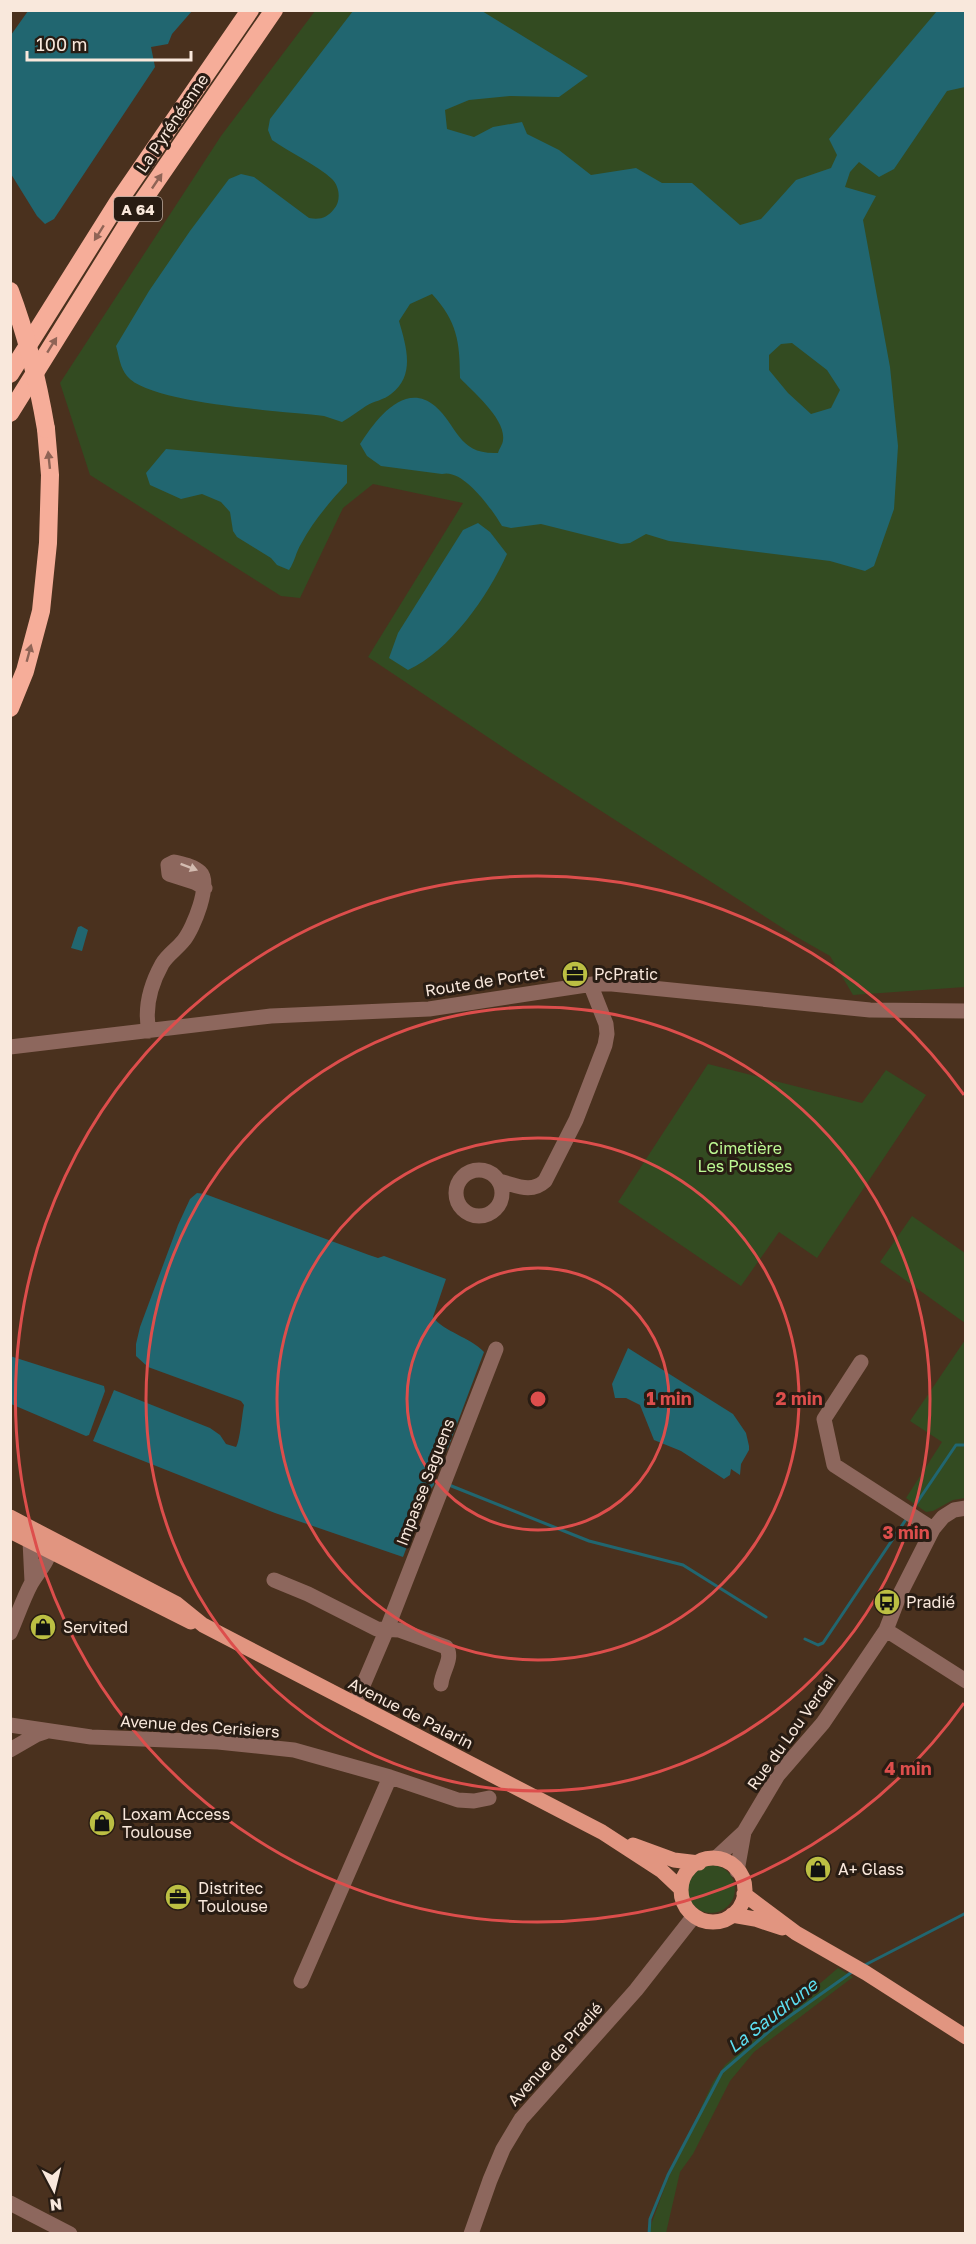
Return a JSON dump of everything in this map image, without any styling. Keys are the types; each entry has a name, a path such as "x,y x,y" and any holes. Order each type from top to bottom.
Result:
{"highway":[{"name":"La Pyrénéenne","path":"10,374 118,202 250,10"},
{"name":"La Pyrénéenne","path":"10,413 135,212 274,10"},
{"path":"10,291 26,336 39,387 50,475 48,543 41,611 25,671 10,708"}],"main road":[{"name":"Avenue de Palarin","path":"10,1516 46,1549 186,1621 203,1625 602,1832 665,1858 699,1863"},
{"path":"10,1531 46,1549"},
{"name":"Avenue de Palarin","path":"602,1832 662,1871 680,1888"},
{"path":"716,1858 728,1861 737,1871 743,1881 744,1894 741,1906 732,1916 717,1922 707,1922 694,1916 684,1904 680,1888 683,1876 690,1867 716,1858"},
{"path":"744,1894 796,1933 866,1973 966,2037"},
{"path":"732,1916 755,1919 796,1933"}],"street":[{"path":"149,1031 146,1006 159,970 189,933 205,888"},
{"path":"499,1181 530,1189 538,1187 545,1180 576,1120 605,1045 607,1034 592,984"},
{"name":"Route de Portet","path":"10,1047 272,1016 429,1009 592,984 612,984 870,1010 966,1011"},
{"name":"Impasse Saguens","path":"355,1704 387,1629 496,1349"},
{"path":"861,1362 824,1419 834,1465 933,1529"},
{"name":"Rue du Lou Verdai","path":"716,1858 744,1832 778,1775 823,1723 886,1630 900,1594 933,1529 943,1517 954,1510 966,1508"},
{"path":"10,1633 46,1549"},
{"path":"274,1580 308,1594 377,1629 399,1630 446,1647 450,1658 442,1674 441,1684"},
{"path":"886,1630 966,1682"},
{"name":"Avenue des Cerisiers","path":"10,1725 91,1737 218,1742 294,1750 390,1777 458,1800 474,1801 489,1798"},
{"path":"10,1750 36,1735 47,1732"},
{"path":"301,1981 390,1777"},
{"path":"737,1871 744,1832"},
{"name":"Avenue de Pradié","path":"471,2234 503,2149 520,2119 636,1990 694,1916"},
{"path":"10,2203 70,2234"}],"green space":[{"path":"315,11 965,11 965,987 853,995 830,956 795,936 519,758 368,657 463,503 373,484 343,508 300,598 281,596 90,475 60,383 221,136"},
{"name":"Cimetière Les Pousses","path":"708,1064 862,1103 886,1070 926,1095 817,1258 779,1232 741,1286 618,1202"},
{"path":"912,1216 965,1253 965,1323 880,1262"},
{"path":"965,1340 965,1498 953,1500 933,1511 926,1512 906,1498 942,1442 910,1421"},
{"path":"706,1865 716,1865 728,1872 735,1884 735,1894 728,1906 716,1913 706,1913 691,1902 687,1894 687,1884 698,1869"},
{"path":"838,1968 853,1977 754,2052 730,2081 693,2154 680,2172 666,2233 648,2233 667,2181 713,2082 725,2065"}],"water":[{"path":"28,11 192,11 172,34 168,44 151,47 155,67 54,219 45,224 37,216 11,174 11,35"},
{"path":"353,11 482,11 588,76 559,97 510,96 469,100 445,110 447,129 474,137 493,127 522,122 527,134 559,150 591,175 636,168 662,183 692,183 740,225 761,219 796,180 831,168 837,155 829,139 937,11 965,11 965,87 947,91 894,169 879,177 859,162 850,172 845,187 876,196 863,220 890,367 898,446 894,509 874,566 865,571 830,561 669,541 646,534 630,543 621,544 541,524 511,528 502,526 476,491 459,477 381,466 367,456 360,444 382,415 402,401 412,398 423,399 435,406 460,438 475,449 498,453 503,440 503,432 494,415 460,378 458,343 452,323 432,294 410,304 399,321 407,360 404,378 399,386 388,396 366,406 342,422 324,416 188,400 140,386 125,373 116,346 149,291 229,179 241,174 254,177 309,218 326,216 338,202 337,186 332,179 272,140 268,130 270,119","holes":["792,343 827,370 840,390 831,408 811,414 788,393 769,370 769,355 781,344"]},
{"path":"166,449 347,465 347,483 311,527 289,570 277,565 271,558 237,537 233,531 230,512 221,502 202,494 181,499 150,485 146,473"},
{"path":"478,523 490,532 507,554 489,587 466,621 439,650 408,670 389,658 398,633 463,530"},
{"path":"81,926 88,930 82,951 71,948 78,927"},
{"path":"197,1193 369,1255 378,1258 384,1256 446,1279 433,1317 444,1327 472,1342 484,1352 448,1448 434,1475 434,1485 427,1494 403,1557 275,1513 93,1441 114,1390 210,1428 220,1435 226,1444 236,1447 244,1405 241,1401 148,1367 136,1356 140,1327 178,1225 190,1199"},
{"path":"628,1348 733,1414 746,1433 749,1446 741,1464 740,1475 731,1469 730,1475 724,1479 681,1451 654,1440 640,1405 626,1398 615,1398 612,1384"},
{"path":"10,1356 104,1386 105,1391 89,1435 86,1436 11,1404"}],"waterway":[{"path":"912,1510 956,1445 966,1445"},
{"path":"449,1485 589,1541 683,1565 766,1617"},
{"path":"805,1639 818,1645 823,1643 907,1518"},
{"name":"La Saudrune","path":"863,1966 966,1913"},
{"name":"La Saudrune","path":"649,2234 650,2219 668,2175 722,2072 773,2028 852,1972"}],"place":[{"name":"PcPratic","path":"575,974"},
{"name":"Pradié","path":"887,1602"},
{"name":"Servited","path":"43,1627"},
{"name":"Loxam Access Toulouse","path":"102,1823"},
{"name":"A+ Glass","path":"818,1869"},
{"name":"Distritec Toulouse","path":"178,1897"}]}
